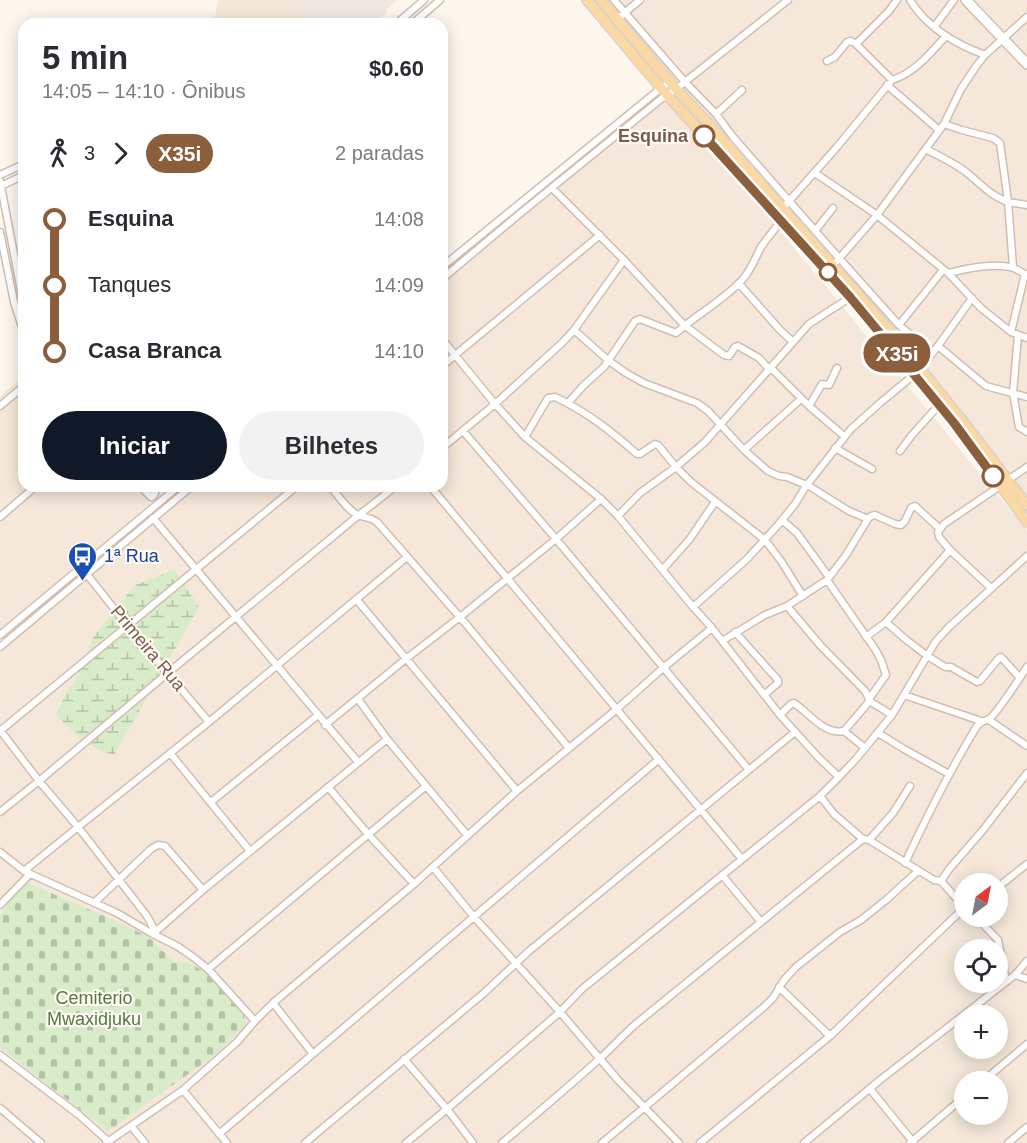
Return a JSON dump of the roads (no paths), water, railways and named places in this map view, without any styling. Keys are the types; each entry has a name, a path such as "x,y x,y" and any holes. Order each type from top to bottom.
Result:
{"main road":[{"path":"587,0 664,91 917,371 1004,483 1027,522"},
{"path":"601,0 673,86 782,209 836,262 888,329 939,405 1004,483 1027,505"}],"street":[{"path":"403,18 424,0"},
{"path":"419,18 440,0"},
{"path":"614,0 790,201 815,231 836,262 932,353"},
{"path":"617,19 640,0"},
{"path":"448,262 664,91 685,82 788,0"},
{"path":"856,44 897,0"},
{"path":"910,0 921,15 945,37 985,56"},
{"path":"934,27 954,0"},
{"path":"966,0 1027,64"},
{"path":"836,262 877,215 944,124 961,89 977,64 1027,17"},
{"path":"782,209 815,173 889,82 904,76 927,57 945,37"},
{"path":"827,61 835,57 847,42 851,41 856,44 889,82 939,130"},
{"path":"716,114 742,90"},
{"path":"448,274 664,91"},
{"path":"944,124 993,138 1000,143 1008,201 1012,267"},
{"path":"926,149 966,172 989,192 1008,201 1027,205"},
{"path":"0,175 18,167"},
{"path":"815,173 877,215 946,272 981,308 1011,332 1027,338"},
{"path":"18,177 1,184 18,274"},
{"path":"552,188 600,235 684,325 723,354 729,356 738,346 759,358 801,399 844,436"},
{"path":"815,231 833,208"},
{"path":"568,403 609,361 635,321 643,320 674,333 692,318 710,308 745,277 763,244 781,221"},
{"path":"0,232 18,314"},
{"path":"448,361 600,235"},
{"path":"448,443 495,404 574,330 624,260"},
{"path":"899,324 946,272 992,266 1012,267 1026,274 1011,332"},
{"path":"738,284 793,342"},
{"path":"618,516 640,493 705,442 809,324 850,297"},
{"path":"693,607 765,540 795,504 844,436 917,371 972,298"},
{"path":"574,330 626,373 644,383 697,403 768,471 795,480 849,511 868,519"},
{"path":"1018,335 1013,393 1019,427 1027,432"},
{"path":"938,345 986,386 1027,397"},
{"path":"448,346 525,437 601,499 618,516 722,640 780,715 839,777"},
{"path":"809,406 822,384 829,385 837,368"},
{"path":"0,406 18,391"},
{"path":"525,437 548,398 555,397 598,421 637,454 655,444 658,445 676,467 715,502 765,540 803,596"},
{"path":"744,450 801,399"},
{"path":"900,451 939,405"},
{"path":"463,431 748,770"},
{"path":"836,448 872,469"},
{"path":"991,588 950,550 939,537 938,532 944,524 1027,467"},
{"path":"0,517 29,492"},
{"path":"0,635 172,492"},
{"path":"0,647 185,492"},
{"path":"154,934 147,916 119,878 0,730 290,492"},
{"path":"335,492 352,511 377,522 569,748"},
{"path":"0,812 388,492"},
{"path":"435,492 742,858"},
{"path":"325,724 556,539 601,499"},
{"path":"663,569 690,540 715,502"},
{"path":"722,640 765,615 787,606 828,578 871,516 875,515 901,525 911,508 915,506 940,529"},
{"path":"153,518 358,762"},
{"path":"782,520 798,533 881,660 886,675 868,703 844,731"},
{"path":"866,637 886,622 950,550"},
{"path":"406,1143 560,1012 582,989 820,796 892,715 936,641 1027,556"},
{"path":"0,905 27,872 78,827 209,722 407,557"},
{"name":"Primeira Rua","path":"81,567 209,722"},
{"path":"357,600 517,791"},
{"path":"787,606 820,645 865,691 869,699 892,715"},
{"path":"886,622 926,655 977,682 1001,657 1020,678"},
{"path":"0,1055 79,1115 107,1142 183,1090 237,1042 273,1003 414,884 517,791 712,628"},
{"path":"735,632 778,680 778,683 764,695"},
{"path":"989,720 1027,667"},
{"path":"904,695 981,721 989,720 1027,746"},
{"path":"358,699 387,739 467,835"},
{"path":"780,715 794,703 832,732 844,731 865,748"},
{"path":"211,802 318,715"},
{"path":"905,863 949,774 981,721"},
{"path":"306,1142 530,951 795,732"},
{"path":"878,733 949,774"},
{"path":"154,934 203,890 387,739"},
{"path":"170,753 250,851"},
{"path":"219,1134 659,759"},
{"path":"942,880 1027,773"},
{"path":"208,969 426,786"},
{"path":"502,1143 600,1059 637,1023 866,839 893,813 909,786"},
{"path":"328,787 414,884"},
{"path":"820,796 834,814 866,839 934,880 942,880"},
{"path":"94,903 158,845 165,846 203,890"},
{"path":"0,865 3,855 27,872 117,913 177,946 208,969 255,1021"},
{"path":"433,867 474,917 600,1059 679,1143"},
{"path":"1008,880 1025,868"},
{"path":"602,1143 765,1006 796,967 840,932 869,913 918,871"},
{"path":"722,875 760,922"},
{"path":"942,880 954,895"},
{"path":"700,1143 830,1036 954,917"},
{"path":"986,927 997,939"},
{"path":"1008,979 1015,975 1027,961"},
{"path":"1015,975 1025,979"},
{"path":"779,987 830,1036"},
{"path":"804,1143 990,993"},
{"path":"273,1003 313,1054"},
{"path":"995,1071 1027,1044"},
{"path":"404,1059 473,1143"},
{"path":"870,1089 912,1142 954,1106"},
{"path":"183,1090 227,1143"},
{"path":"0,1108 41,1143"},
{"path":"131,1126 145,1143"},
{"path":"1008,1143 1027,1128"}],"place":[{"name":"Esquina","path":"704,136"},
{"name":"1ª Rua","path":"83,582"}],"park label":[{"name":"Cemiterio Mwaxidjuku","path":"94,1008"}]}
